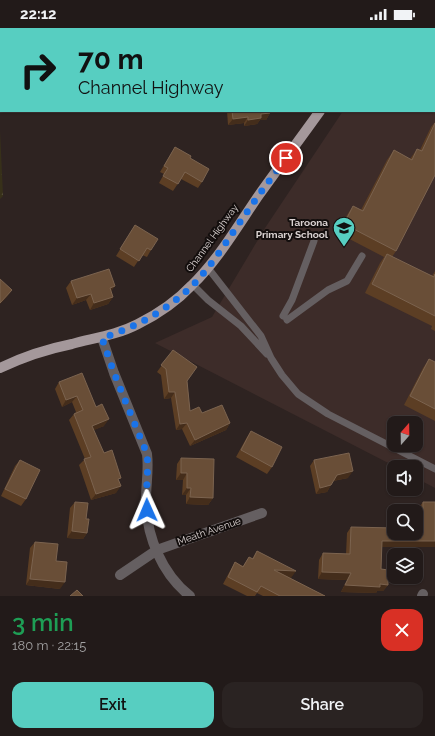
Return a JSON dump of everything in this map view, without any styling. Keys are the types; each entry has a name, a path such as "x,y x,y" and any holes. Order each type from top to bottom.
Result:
{"main road":[{"name":"Channel Highway","path":"0,368 43,351 102,338 125,330 166,307 193,285 208,268 319,112"}],"street":[{"path":"102,338 114,373 147,454 148,465 146,501 148,520 157,550 171,577 180,588 190,596"},
{"name":"Meath Avenue","path":"120,575 157,550 262,513"}],"lane":[{"path":"314,241 285,318 328,290 347,281 362,256"},
{"path":"208,268 261,336 271,358 282,375 298,394 328,414 435,469"},
{"path":"193,285 208,300 241,326 271,358"}],"shaded area":[{"name":"Taroona Primary School","path":"342,112 435,112 435,488 423,482 423,460 387,460 387,462 155,343 212,317 265,228"}],"green space":[{"path":"0,131 3,196 0,199"}],"building":[{"path":"232,112 270,112 261,114 261,118 248,120 248,117 233,119"},
{"path":"435,123 435,175 396,251 344,224 353,206 363,211 394,150 412,160 417,149 422,151"},
{"path":"175,147 209,169 202,182 185,172 178,184 163,176 168,168 164,166"},
{"path":"135,225 158,239 151,250 147,248 139,261 120,249"},
{"path":"387,254 434,277 435,274 435,316 372,284"},
{"path":"109,269 115,286 110,288 113,297 94,303 91,294 77,298 71,281"},
{"path":"0,279 12,290 0,303"},
{"path":"173,350 197,367 187,381 190,411 199,407 202,413 222,405 230,423 195,440 187,423 180,424 175,392 169,392 166,369 161,365"},
{"path":"429,359 435,362 435,409 410,396"},
{"path":"82,373 96,407 102,404 109,419 92,426 104,453 112,450 121,478 118,479 121,486 96,494 84,459 91,457 74,414 83,410 77,396 66,400 59,382"},
{"path":"251,431 282,447 272,467 241,450"},
{"path":"349,453 353,471 337,475 331,485 320,488 314,460"},
{"path":"181,458 214,459 213,498 190,497 191,488 187,488 187,473 181,473"},
{"path":"20,460 40,470 26,499 5,489"},
{"path":"75,502 88,503 86,519 89,519 87,533 72,531"},
{"path":"423,502 435,502 435,541 382,541 381,569 387,570 388,585 380,584 380,587 345,585 351,573 322,572 323,553 350,554 351,527 387,528 387,540 423,540"},
{"path":"35,542 58,544 56,561 67,562 65,582 30,579"},
{"path":"257,551 296,571 274,570 325,596 280,596 261,586 257,592 228,577 235,562 243,567 249,557 253,559"},
{"path":"77,590 83,596 70,596"}],"place":[{"name":"Taroona Primary School","path":"344,248"}],"route":[{"path":"147,510 147,454 114,373 102,338 138,324 166,307 193,285 208,268 286,158"}]}
